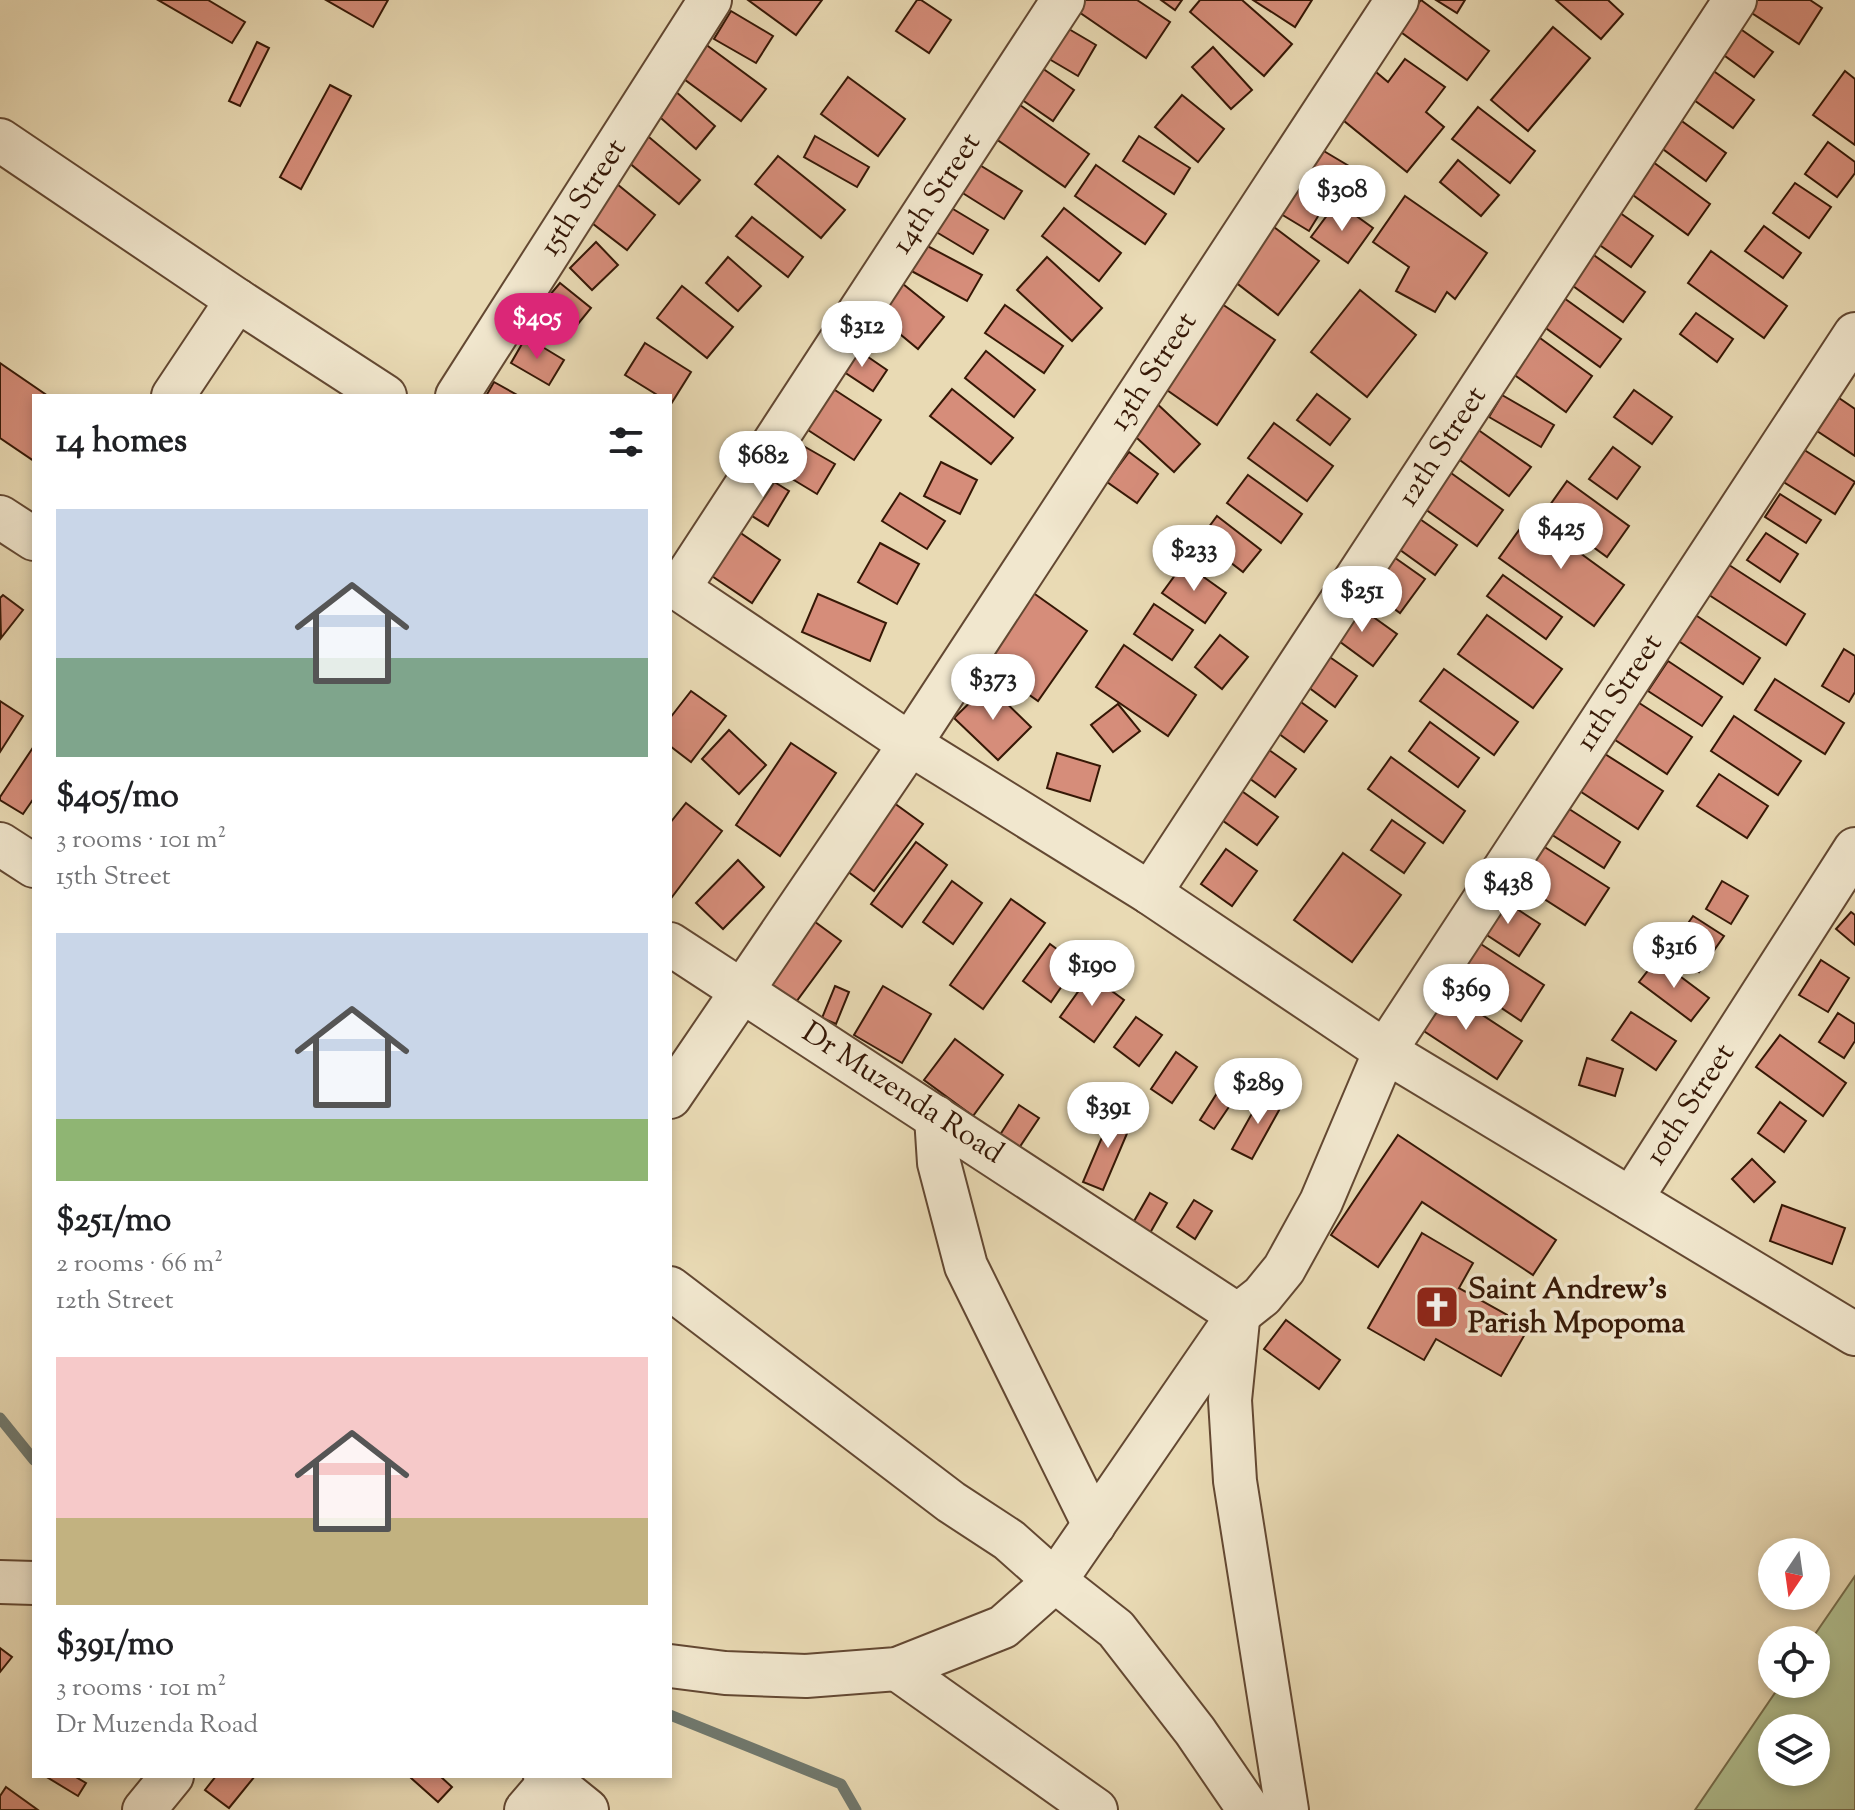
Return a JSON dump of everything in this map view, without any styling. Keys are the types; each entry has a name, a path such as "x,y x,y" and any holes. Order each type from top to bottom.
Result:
{"street":[{"name":"15th Street","path":"458,394 710,0"},
{"name":"14th Street","path":"674,585 1063,0"},
{"name":"13th Street","path":"672,1094 910,744 1397,0"},
{"name":"12th Street","path":"1150,893 1735,0"},
{"path":"0,140 382,394"},
{"path":"174,394 237,300"},
{"name":"11th Street","path":"1385,1051 1855,334"},
{"path":"0,517 32,538"},
{"path":"674,585 910,744 1150,893 1385,1051 1855,1334"},
{"path":"0,844 32,865"},
{"name":"10th Street","path":"1631,1199 1855,849"},
{"name":"Dr Muzenda Road","path":"672,945 1238,1315"},
{"path":"672,1666 725,1673 806,1676 897,1669 1003,1627 1055,1581 1238,1315 1262,1296 1284,1269 1321,1202 1385,1051"},
{"path":"936,1117 939,1163 966,1266 1094,1525"},
{"path":"672,1289 951,1502 1009,1540 1116,1629 1195,1731 1249,1810"},
{"path":"1238,1315 1230,1400 1235,1481 1287,1810"},
{"path":"0,1582 32,1583"},
{"path":"897,1669 1096,1810"},
{"path":"144,1810 170,1778"},
{"path":"545,1786 587,1810"}],"green space":[{"path":"1855,1576 1855,1810 1695,1810 1758,1718 1758,1786 1830,1786 1830,1714 1761,1714 1771,1698 1830,1698 1830,1626 1821,1626"}],"building":[{"path":"158,0 208,0 245,22 232,43"},
{"path":"326,0 388,0 373,27"},
{"path":"748,0 822,0 796,35"},
{"path":"917,0 951,20 929,53 896,31"},
{"path":"1083,0 1137,0 1170,22 1146,58 1076,10"},
{"path":"1161,0 1182,0 1175,10"},
{"path":"1200,0 1242,0 1292,44 1264,76 1190,12"},
{"path":"1253,0 1312,0 1295,27"},
{"path":"1421,0 1489,51 1467,80 1398,30"},
{"path":"1436,0 1465,0 1457,13"},
{"path":"1556,0 1608,0 1623,14 1601,39"},
{"path":"1749,0 1810,0 1822,8 1799,44 1744,8"},
{"path":"731,11 773,36 756,63 714,39"},
{"path":"1732,23 1773,52 1754,77 1714,48"},
{"path":"1062,25 1096,45 1078,76 1044,56"},
{"path":"1553,27 1590,58 1528,131 1491,100"},
{"path":"697,38 766,89 741,121 673,71"},
{"path":"257,42 269,48 240,106 229,101"},
{"path":"1213,47 1252,90 1231,109 1192,67"},
{"path":"1405,59 1445,87 1426,112 1444,127 1407,172 1333,112 1370,67 1388,82"},
{"path":"1701,62 1754,100 1733,128 1680,90"},
{"path":"1039,66 1074,90 1053,121 1018,97"},
{"path":"1845,71 1855,79 1855,145 1813,115"},
{"path":"848,77 905,119 878,156 821,114"},
{"path":"330,85 351,96 301,189 280,177"},
{"path":"674,90 715,126 696,149 654,112"},
{"path":"1182,95 1224,129 1198,162 1155,127"},
{"path":"1020,105 1089,154 1065,187 996,139"},
{"path":"1478,107 1535,151 1510,183 1452,139"},
{"path":"1672,114 1726,153 1706,181 1652,141"},
{"path":"637,127 700,180 679,204 616,152"},
{"path":"815,136 869,167 857,187 804,157"},
{"path":"1139,136 1190,168 1174,194 1123,161"},
{"path":"1828,142 1855,162 1855,173 1837,197 1805,174"},
{"path":"1312,144 1349,166 1309,231 1271,208"},
{"path":"778,156 845,210 821,238 755,184"},
{"path":"1649,159 1710,204 1688,235 1626,190"},
{"path":"1458,160 1499,195 1481,216 1440,182"},
{"path":"978,164 1022,191 1004,219 961,192"},
{"path":"1096,165 1166,214 1145,244 1075,196"},
{"path":"1795,183 1831,207 1809,238 1773,213"},
{"path":"617,184 655,215 627,250 588,220"},
{"path":"1405,196 1487,253 1455,299 1447,292 1435,312 1396,291 1409,267 1373,242"},
{"path":"1337,202 1373,228 1348,263 1311,237"},
{"path":"943,203 988,230 973,254 928,227"},
{"path":"1064,208 1121,253 1099,281 1042,236"},
{"path":"1613,208 1653,236 1631,267 1591,239"},
{"path":"752,217 803,257 788,277 736,236"},
{"path":"1270,224 1319,261 1278,315 1230,278"},
{"path":"1764,226 1801,253 1783,278 1745,251"},
{"path":"918,241 982,275 967,301 904,267"},
{"path":"596,242 618,265 592,290 570,268"},
{"path":"1584,248 1645,292 1623,322 1562,278"},
{"path":"1711,251 1787,306 1764,338 1688,283"},
{"path":"728,257 761,286 738,311 706,283"},
{"path":"1047,257 1102,308 1072,341 1017,290"},
{"path":"560,283 591,308 569,335 538,309"},
{"path":"903,284 944,317 918,349 877,315"},
{"path":"682,286 733,327 707,358 657,318"},
{"path":"1360,290 1416,335 1367,397 1311,352"},
{"path":"1557,293 1621,339 1600,367 1536,321"},
{"path":"1222,304 1275,340 1217,425 1164,388"},
{"path":"1005,305 1063,346 1044,373 985,333"},
{"path":"1696,313 1733,339 1717,362 1680,334"},
{"path":"1529,330 1592,376 1566,412 1502,366"},
{"path":"526,337 564,360 549,385 511,363"},
{"path":"645,343 691,372 672,402 672,394 656,394 625,375"},
{"path":"852,346 887,370 873,391 838,368"},
{"path":"986,351 1035,390 1014,417 965,378"},
{"path":"0,363 45,394 32,394 32,460 0,438"},
{"path":"818,379 881,420 854,460 791,419"},
{"path":"494,382 515,394 487,394"},
{"path":"952,389 1013,438 991,464 930,416"},
{"path":"1634,390 1672,417 1652,444 1614,417"},
{"path":"1317,394 1350,419 1330,445 1297,420"},
{"path":"1502,395 1554,425 1541,447 1489,417"},
{"path":"1839,398 1855,409 1855,456 1817,431"},
{"path":"1152,399 1200,444 1174,472 1126,428"},
{"path":"1274,423 1333,466 1307,501 1248,458"},
{"path":"1477,429 1531,467 1509,496 1457,458"},
{"path":"786,436 835,464 817,494 769,465"},
{"path":"1798,446 1855,482 1835,514 1777,478"},
{"path":"1613,447 1640,467 1617,499 1589,479"},
{"path":"1129,452 1158,474 1137,503 1107,482"},
{"path":"941,462 977,480 960,514 924,496"},
{"path":"758,472 789,491 768,526 736,506"},
{"path":"1451,473 1503,510 1477,546 1425,509"},
{"path":"1248,475 1302,514 1281,543 1227,503"},
{"path":"1567,481 1629,526 1607,557 1545,512"},
{"path":"900,493 945,521 927,549 882,521"},
{"path":"1780,494 1821,520 1806,543 1765,517"},
{"path":"1217,516 1261,550 1243,572 1200,539"},
{"path":"1529,516 1624,585 1594,626 1499,558"},
{"path":"1417,517 1457,545 1435,575 1396,547"},
{"path":"726,523 780,560 752,603 697,566"},
{"path":"1766,533 1798,554 1780,582 1747,560"},
{"path":"880,543 919,564 897,604 858,582"},
{"path":"1391,555 1425,579 1400,613 1366,588"},
{"path":"1184,563 1226,593 1205,623 1162,593"},
{"path":"1726,563 1805,614 1786,645 1706,593"},
{"path":"1503,575 1562,617 1546,639 1487,596"},
{"path":"1032,592 1087,631 1038,701 983,662"},
{"path":"818,594 886,623 870,661 802,632"},
{"path":"3,595 23,610 1,638 0,598"},
{"path":"1351,601 1397,634 1373,666 1328,633"},
{"path":"1154,604 1193,630 1172,660 1134,634"},
{"path":"1694,614 1760,658 1743,684 1677,640"},
{"path":"1487,615 1562,669 1533,708 1458,654"},
{"path":"1220,635 1248,657 1222,689 1195,667"},
{"path":"1124,645 1196,695 1168,736 1096,687"},
{"path":"1844,649 1855,656 1855,692 1849,702 1822,686"},
{"path":"1321,651 1357,676 1335,707 1300,681"},
{"path":"1668,661 1722,697 1702,726 1648,691"},
{"path":"1444,669 1518,722 1494,755 1420,701"},
{"path":"1775,679 1844,723 1825,754 1755,710"},
{"path":"988,685 1031,727 998,760 954,718"},
{"path":"691,691 726,716 691,762 672,748 672,715"},
{"path":"1294,697 1327,721 1304,752 1271,728"},
{"path":"1633,699 1692,737 1667,774 1609,736"},
{"path":"0,701 23,716 0,752"},
{"path":"1118,704 1140,731 1113,752 1091,725"},
{"path":"1734,716 1801,761 1778,795 1711,751"},
{"path":"1430,722 1479,758 1458,787 1409,751"},
{"path":"729,730 766,765 739,794 702,759"},
{"path":"791,743 836,773 780,856 736,825"},
{"path":"1262,745 1296,769 1275,797 1242,773"},
{"path":"1594,747 1663,791 1638,829 1569,784"},
{"path":"32,749 32,801 23,814 0,800"},
{"path":"1057,753 1100,766 1090,801 1047,788"},
{"path":"1391,757 1465,811 1443,843 1368,789"},
{"path":"1719,774 1768,806 1747,838 1697,806"},
{"path":"1232,784 1278,817 1257,845 1212,813"},
{"path":"883,795 923,824 874,891 835,862"},
{"path":"686,803 722,831 672,897 672,820"},
{"path":"1563,805 1620,842 1604,868 1546,831"},
{"path":"1392,820 1425,843 1404,873 1371,850"},
{"path":"916,842 947,865 902,927 871,904"},
{"path":"1543,846 1609,888 1585,925 1519,883"},
{"path":"1226,849 1257,871 1232,906 1201,884"},
{"path":"1343,853 1401,895 1352,962 1294,920"},
{"path":"738,860 764,887 723,929 696,903"},
{"path":"952,881 982,903 953,944 923,922"},
{"path":"1722,881 1748,896 1731,924 1706,909"},
{"path":"1497,896 1540,924 1519,956 1476,928"},
{"path":"1011,899 1045,923 983,1009 950,985"},
{"path":"1851,912 1855,915 1855,945 1836,929"},
{"path":"807,916 841,941 796,1002 763,978"},
{"path":"1693,916 1724,936 1699,972 1669,951"},
{"path":"1470,937 1544,985 1521,1021 1447,972"},
{"path":"1050,944 1077,964 1051,1002 1023,981"},
{"path":"1657,959 1709,998 1691,1021 1639,982"},
{"path":"1821,960 1849,978 1828,1012 1799,995"},
{"path":"1090,975 1124,1000 1094,1042 1060,1017"},
{"path":"1435,984 1522,1041 1497,1079 1410,1022"},
{"path":"835,986 849,992 836,1024 822,1018"},
{"path":"883,986 931,1014 902,1063 854,1035"},
{"path":"1631,1012 1676,1041 1656,1070 1612,1040"},
{"path":"1838,1013 1855,1024 1855,1041 1844,1058 1819,1042"},
{"path":"1136,1017 1162,1035 1139,1066 1114,1047"},
{"path":"1780,1035 1846,1083 1823,1116 1756,1067"},
{"path":"955,1039 1003,1075 973,1116 924,1080"},
{"path":"1176,1052 1197,1067 1172,1103 1151,1089"},
{"path":"1587,1058 1623,1069 1615,1096 1579,1085"},
{"path":"1226,1079 1241,1089 1214,1129 1200,1120"},
{"path":"1264,1092 1283,1103 1252,1159 1232,1149"},
{"path":"1780,1102 1806,1121 1784,1152 1758,1133"},
{"path":"1019,1105 1039,1118 1017,1151 998,1138"},
{"path":"1114,1109 1134,1117 1103,1190 1083,1182"},
{"path":"1398,1135 1556,1240 1533,1275 1422,1202 1378,1267 1331,1235"},
{"path":"1752,1159 1775,1182 1754,1202 1732,1179"},
{"path":"1150,1193 1167,1203 1142,1247 1125,1237"},
{"path":"1194,1200 1212,1211 1195,1239 1177,1227"},
{"path":"1782,1205 1845,1228 1832,1264 1770,1241"},
{"name":"Saint Andrew's Parish Mpopoma","path":"1422,1233 1473,1263 1459,1288 1529,1327 1501,1376 1436,1339 1424,1360 1368,1328"},
{"path":"1286,1320 1340,1360 1319,1389 1264,1349"},
{"path":"0,1648 12,1657 0,1672"},
{"path":"48,1778 77,1778 86,1783 78,1796"},
{"path":"214,1778 253,1778 229,1808 205,1790"},
{"path":"411,1778 442,1778 452,1787 438,1802"},
{"path":"6,1787 38,1810 0,1810 0,1796"}],"waterway":[{"path":"0,1418 32,1458"},
{"path":"672,1716 841,1784 856,1810"}],"place":[{"name":"Saint Andrew's Parish Mpopoma","path":"1437,1307"}]}
